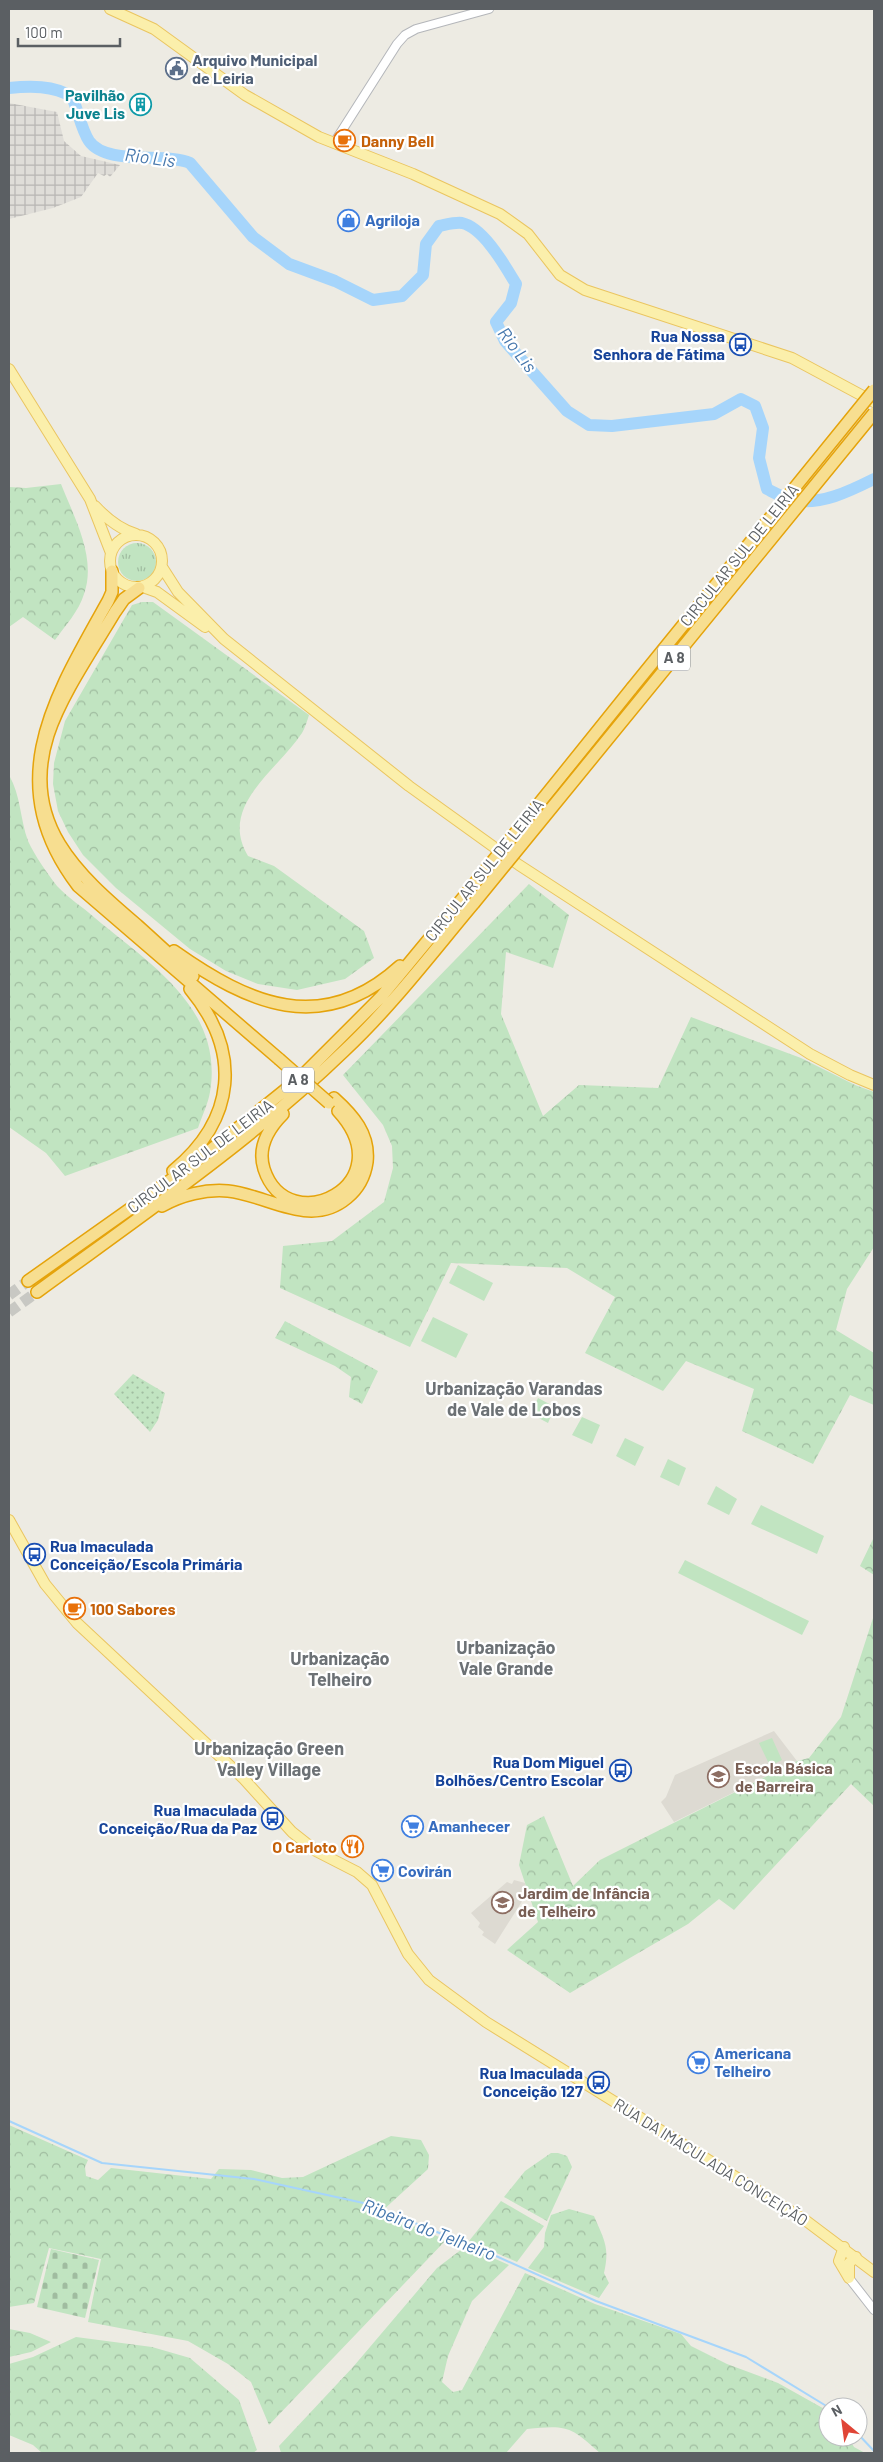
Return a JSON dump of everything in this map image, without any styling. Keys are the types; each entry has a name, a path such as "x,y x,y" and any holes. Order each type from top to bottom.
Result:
{"highway":[{"name":"CIRCULAR SUL DE LEIRIA","path":"37,1292 122,1230 302,1091 346,1050 385,1009 744,548 874,390"},
{"name":"CIRCULAR SUL DE LEIRIA","path":"28,1281 243,1126 300,1078 381,997 426,941 471,898 874,414"},
{"path":"112,571 112,592 42,722 33,755 33,799 43,835 64,870 90,897 176,972 281,1057 358,1123 367,1148 367,1162 361,1180 351,1195 328,1209 305,1211 239,1193 207,1191 172,1200 122,1230"},
{"path":"141,587 124,599 115,612 56,715 45,747 42,783 45,809 62,851 87,880 281,1057"},
{"path":"145,932 207,974 235,989 269,1003 302,1008 336,1003 368,990 391,974 426,941"},
{"path":"148,1196 150,1190 193,1153 204,1139 218,1114 225,1084 223,1053 215,1026 200,1002 176,972"},
{"path":"302,1091 295,1102 271,1126 262,1150 263,1166 268,1178 278,1191 291,1199 304,1202 318,1202 331,1198 342,1192 355,1174 359,1156 354,1133 331,1100"}],"main road":[{"path":"110,9 154,28 245,95 281,116 334,143 413,174 500,214 528,234 560,274 585,290 792,358 874,402"},
{"path":"9,370 90,499 111,554 112,571 120,582 157,592 224,638 409,786 518,865 810,1054 850,1075 874,1084"},
{"path":"90,499 111,521 125,531 140,535 155,543 160,551 162,567 178,592 224,638"},
{"path":"111,554 119,541 132,535 140,535"},
{"path":"141,587 155,580 162,567"},
{"name":"RUA DA IMACULADA CONCEIÇÃO","path":"9,1520 45,1584 59,1604 82,1629 243,1778 292,1832 316,1851 357,1872 372,1885 408,1954 428,1980 486,2022 805,2220 844,2247 848,2260 874,2272"},
{"path":"844,2247 848,2260 848,2278"}],"street":[{"path":"334,143 397,44 405,35 416,29 489,9"},
{"path":"848,2278 874,2310"}],"shaded area":[{"path":"9,103 57,112 64,141 81,156 120,165 110,177 107,174 104,176 98,173 81,197 53,208 9,219"},
{"name":"Escola Básica de Barreira","path":"774,1731 797,1761 674,1822 661,1802 666,1797 675,1775"},
{"name":"Jardim de Infância de Telheiro","path":"514,1880 525,1883 528,1892 495,1944 482,1935 484,1932 478,1927 480,1923 471,1913 507,1882 512,1884"}],"green space":[{"path":"61,484 82,538 88,566 84,594 79,606 55,640 23,617 9,627 9,487 26,488"},
{"path":"137,543 150,549 156,562 150,575 137,581 124,575 118,562 124,549"},
{"path":"142,602 153,602 309,715 302,733 254,790 245,805 240,821 241,838 248,856 274,866 364,931 374,958 345,979 297,990 258,984 226,971 190,949 116,888 83,855 68,832 58,811 53,784 54,763 65,721 132,605"},
{"path":"9,775 16,791 28,841 45,870 61,890 159,971 178,991 194,1013 206,1036 211,1063 210,1092 198,1128 65,1176 46,1153 9,1127"},
{"path":"529,884 569,915 553,968 506,952 501,1014 543,1116 579,1085 658,1088 691,1017 801,1058 855,1085 874,1092 874,1247 847,1289 836,1330 874,1353 874,1405 850,1395 813,1464 742,1431 754,1389 686,1361 663,1391 585,1353 615,1297 567,1268 451,1263 410,1347 280,1288 283,1246 332,1241 384,1202 393,1168 392,1146 383,1125 343,1075"},
{"path":"458,1265 493,1283 484,1301 449,1283"},
{"path":"433,1317 468,1334 456,1358 421,1341"},
{"path":"285,1321 378,1371 362,1404 349,1397 351,1377 335,1366 275,1338"},
{"path":"133,1374 165,1393 158,1420 150,1432 114,1394"},
{"path":"538,1398 555,1407 548,1423 531,1414"},
{"path":"582,1417 600,1425 592,1444 572,1435"},
{"path":"625,1438 644,1447 635,1466 616,1456"},
{"path":"668,1459 686,1468 679,1486 660,1477"},
{"path":"716,1486 737,1499 729,1515 707,1504"},
{"path":"761,1505 824,1536 817,1554 751,1524"},
{"path":"874,1537 874,1575 860,1566"},
{"path":"685,1560 809,1621 802,1635 678,1573"},
{"path":"874,1615 874,1806 851,1784 734,1910 719,1899 688,1924 570,1993 507,1950 538,1922 519,1865 527,1825 544,1816 573,1886 600,1860 797,1761 809,1758 841,1717"},
{"path":"772,1738 782,1760 770,1766 759,1743"},
{"path":"9,2125 88,2160 85,2167 86,2176 98,2180 111,2168 211,2179 219,2169 251,2170 282,2178 303,2177 391,2136 421,2140 429,2155 428,2169 381,2212 446,2240 269,2425 251,2382 228,2364 188,2341 88,2322 101,2259 49,2248 34,2303 9,2307"},
{"path":"551,2153 567,2156 572,2167 547,2221 504,2197 525,2171"},
{"path":"501,2201 544,2226 517,2262 469,2241"},
{"path":"569,2209 594,2216 603,2238 606,2250 604,2273 609,2283 599,2298 528,2268 544,2247 545,2233 551,2215"},
{"path":"466,2246 509,2265 472,2301 448,2356 442,2382 453,2392 462,2390 525,2273 595,2304 681,2334 691,2346 727,2364 778,2383 818,2405 818,2447 854,2447 865,2453 600,2453 574,2432 551,2427 527,2429 506,2453 281,2453 279,2446 353,2367 437,2268"},
{"path":"51,2249 99,2260 85,2318 37,2307"},
{"path":"9,2329 30,2333 51,2342 31,2352 9,2357"},
{"path":"76,2337 152,2347 190,2358 239,2400 257,2450 253,2453 42,2453 33,2445 9,2435 9,2364 33,2357"}],"waterway":[{"name":"Rio Lis","path":"9,88 49,88 72,97 84,131 89,141 97,149 122,156 166,158 190,163 253,237 289,264 335,281 373,300 402,296 423,275 426,244 439,226 453,223 462,223 470,226 486,240 516,284 511,303 496,322 505,341 567,411 589,425 612,426 714,414 741,399 755,406 763,428 759,458 767,489 792,500 813,501 834,496 874,479"},
{"name":"Ribeira do Telheiro","path":"9,2121 102,2163 254,2179 368,2204 496,2256 596,2301 746,2357 818,2401"},
{"name":"Ribeira do Telheiro","path":"868,2445 874,2451"}],"tunnel":[{"path":"9,1295 28,1281"},
{"path":"9,1312 37,1292"}],"place":[{"name":"Arquivo Municipal de Leiria","path":"176,69"},
{"name":"Pavilhão Juve Lis","path":"141,104"},
{"name":"Danny Bell","path":"345,141"},
{"name":"Agriloja","path":"349,220"},
{"name":"Rua Nossa Senhora de Fátima","path":"741,345"},
{"name":"Rua Imaculada Conceição/Escola Primária","path":"34,1555"},
{"name":"100 Sabores","path":"74,1609"},
{"name":"Rua Dom Miguel Bolhões/Centro Escolar","path":"620,1771"},
{"name":"Escola Básica de Barreira","path":"719,1777"},
{"name":"Rua Imaculada Conceição/Rua da Paz","path":"273,1819"},
{"name":"Amanhecer","path":"412,1826"},
{"name":"O Carloto","path":"353,1847"},
{"name":"Covirán","path":"382,1871"},
{"name":"Jardim de Infância de Telheiro","path":"502,1902"},
{"name":"Americana Telheiro","path":"698,2062"},
{"name":"Rua Imaculada Conceição 127","path":"599,2082"}],"district":[{"name":"Urbanização Varandas de Vale de Lobos","path":"514,1399"},
{"name":"Urbanização Vale Grande","path":"506,1658"},
{"name":"Urbanização Telheiro","path":"340,1669"},
{"name":"Urbanização Green Valley Village","path":"269,1759"}]}
